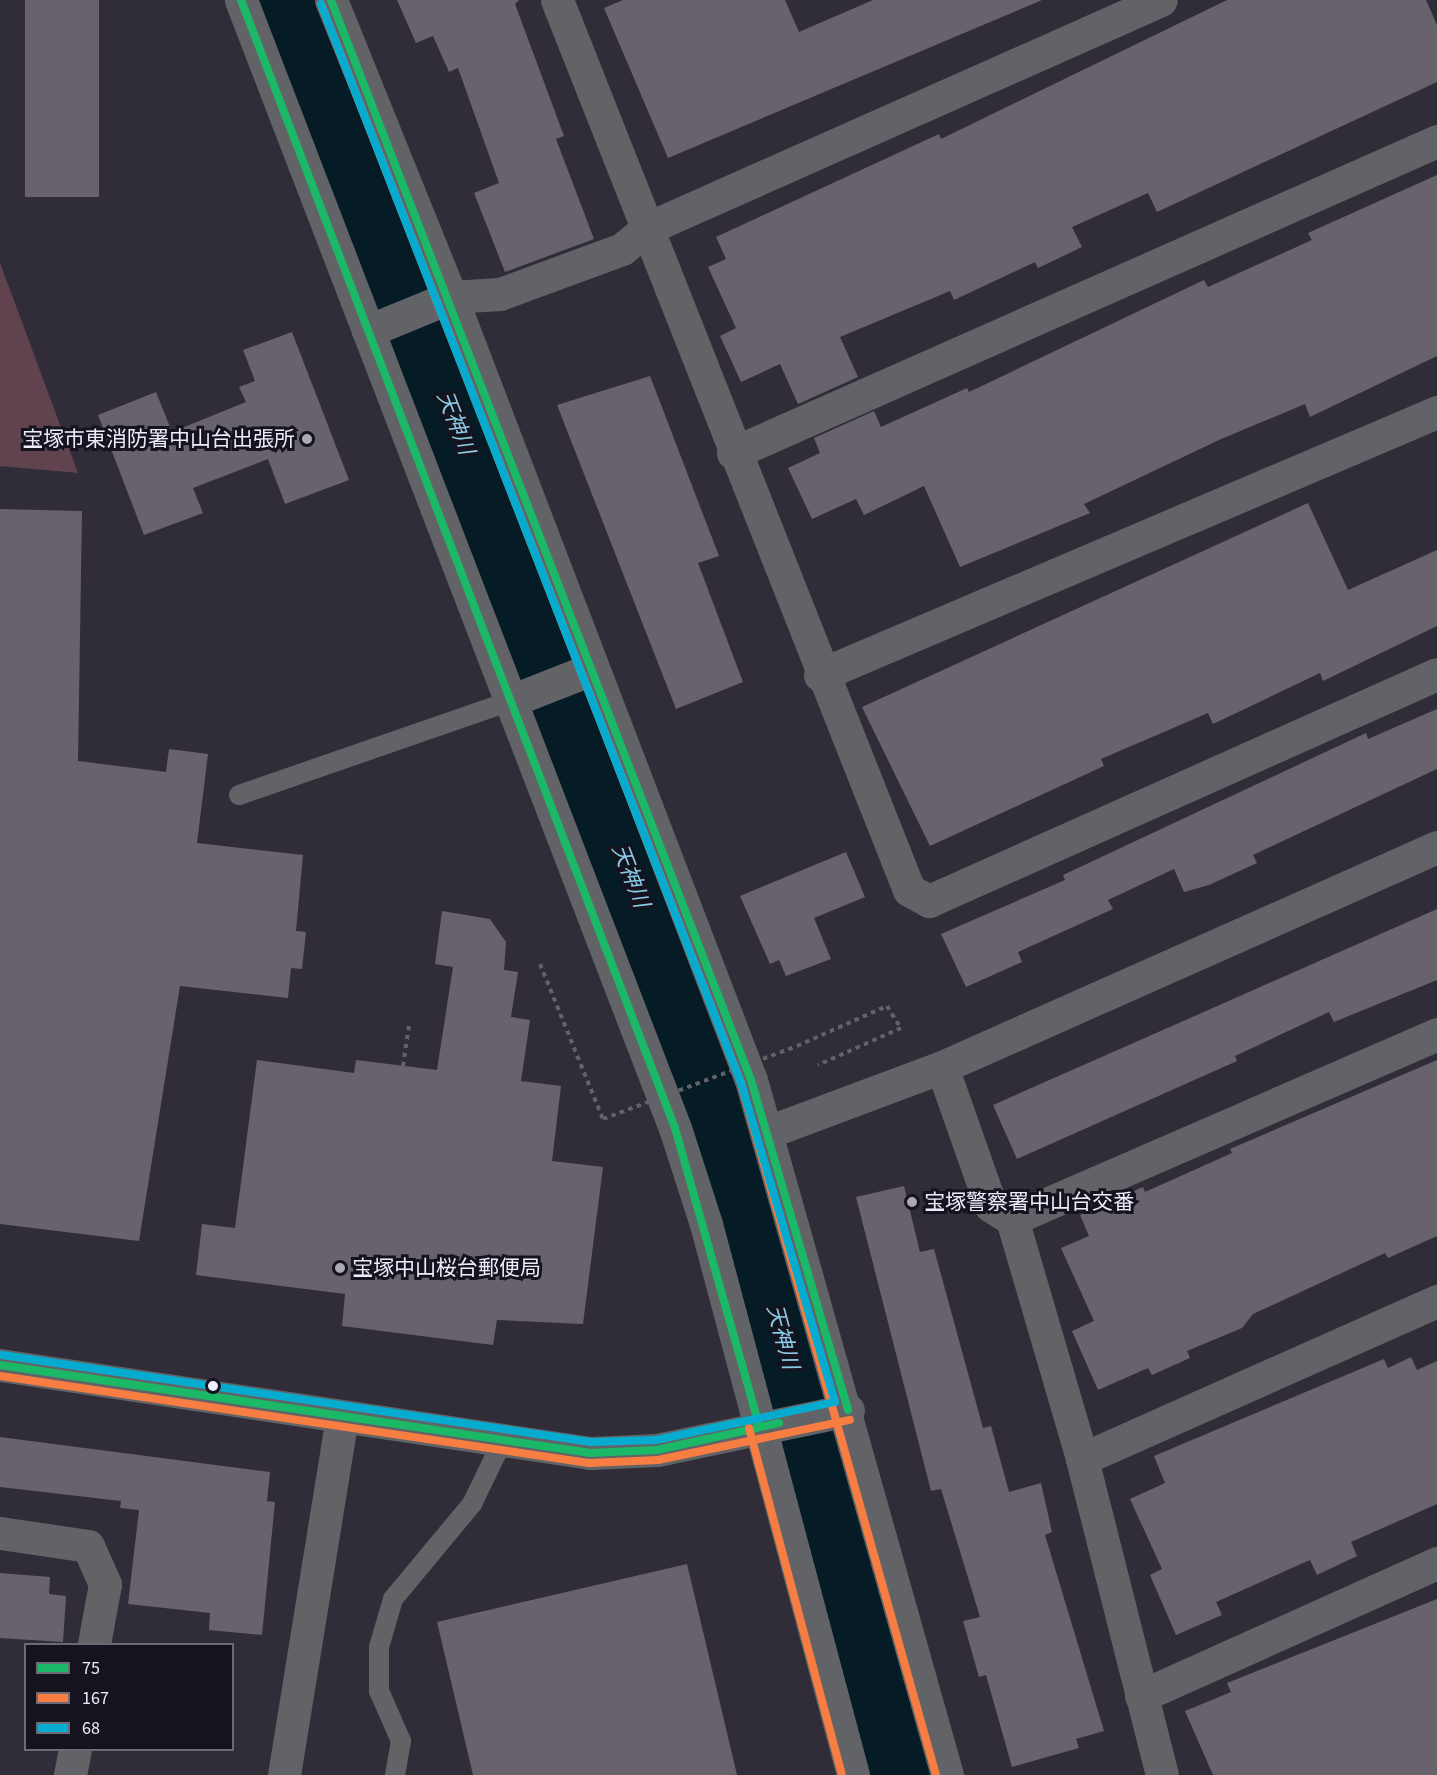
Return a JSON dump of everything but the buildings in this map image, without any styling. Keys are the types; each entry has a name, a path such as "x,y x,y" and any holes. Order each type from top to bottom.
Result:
{"street":[{"path":"241,0 368,331 527,694 675,1128 769,1424 853,1775"},
{"path":"331,0 451,297 582,672 768,1132 838,1412 947,1775"},
{"path":"557,0 648,228 820,675 909,890 929,901 1437,674"},
{"path":"368,331 451,297 500,294 622,249 648,228 1161,0"},
{"path":"733,453 1437,141"},
{"path":"820,675 1437,412"},
{"path":"527,694 582,672"},
{"path":"768,1132 942,1067 1437,847"},
{"path":"1012,1219 1437,1034"},
{"path":"942,1067 991,1206 1012,1219 1082,1459 1162,1775"},
{"path":"1082,1459 1437,1301"},
{"path":"0,1365 502,1442 624,1452 689,1443 769,1424 838,1412"},
{"path":"284,1775 342,1417"},
{"path":"0,1533 88,1546 105,1584 94,1643"},
{"path":"1141,1696 1437,1563"},
{"path":"70,1775 75,1751"}],"lane":[{"path":"239,795 527,694"},
{"path":"395,1775 401,1741 379,1691 379,1647 393,1599 472,1504 502,1442"}],"path":[{"path":"540,964 603,1119 797,1046 887,1006 901,1028 818,1065"},
{"path":"403,1066 409,1025"}],"shaded area":[{"path":"0,263 78,473 0,466"}],"waterway":[{"name":"天神川","path":"291,0 721,1109 900,1775"}],"transit line":[{"name":"75","path":"241,0 675,1128 759,1425"},
{"name":"75","path":"331,0 751,1080 848,1410"},
{"name":"167","path":"321,4 741,1083 936,1775"},
{"name":"68","path":"2,1355 591,1442 656,1440 835,1402 741,1083 321,4"},
{"name":"75","path":"0,1365 590,1453 657,1450 779,1423"},
{"name":"167","path":"0,1376 589,1463 658,1460 850,1420"},
{"name":"167","path":"749,1428 842,1775"}],"place":[{"name":"宝塚市東消防署中山台出張所","path":"307,439"},
{"name":"宝塚警察署中山台交番","path":"912,1202"},
{"name":"宝塚中山桜台郵便局","path":"340,1268"}]}
